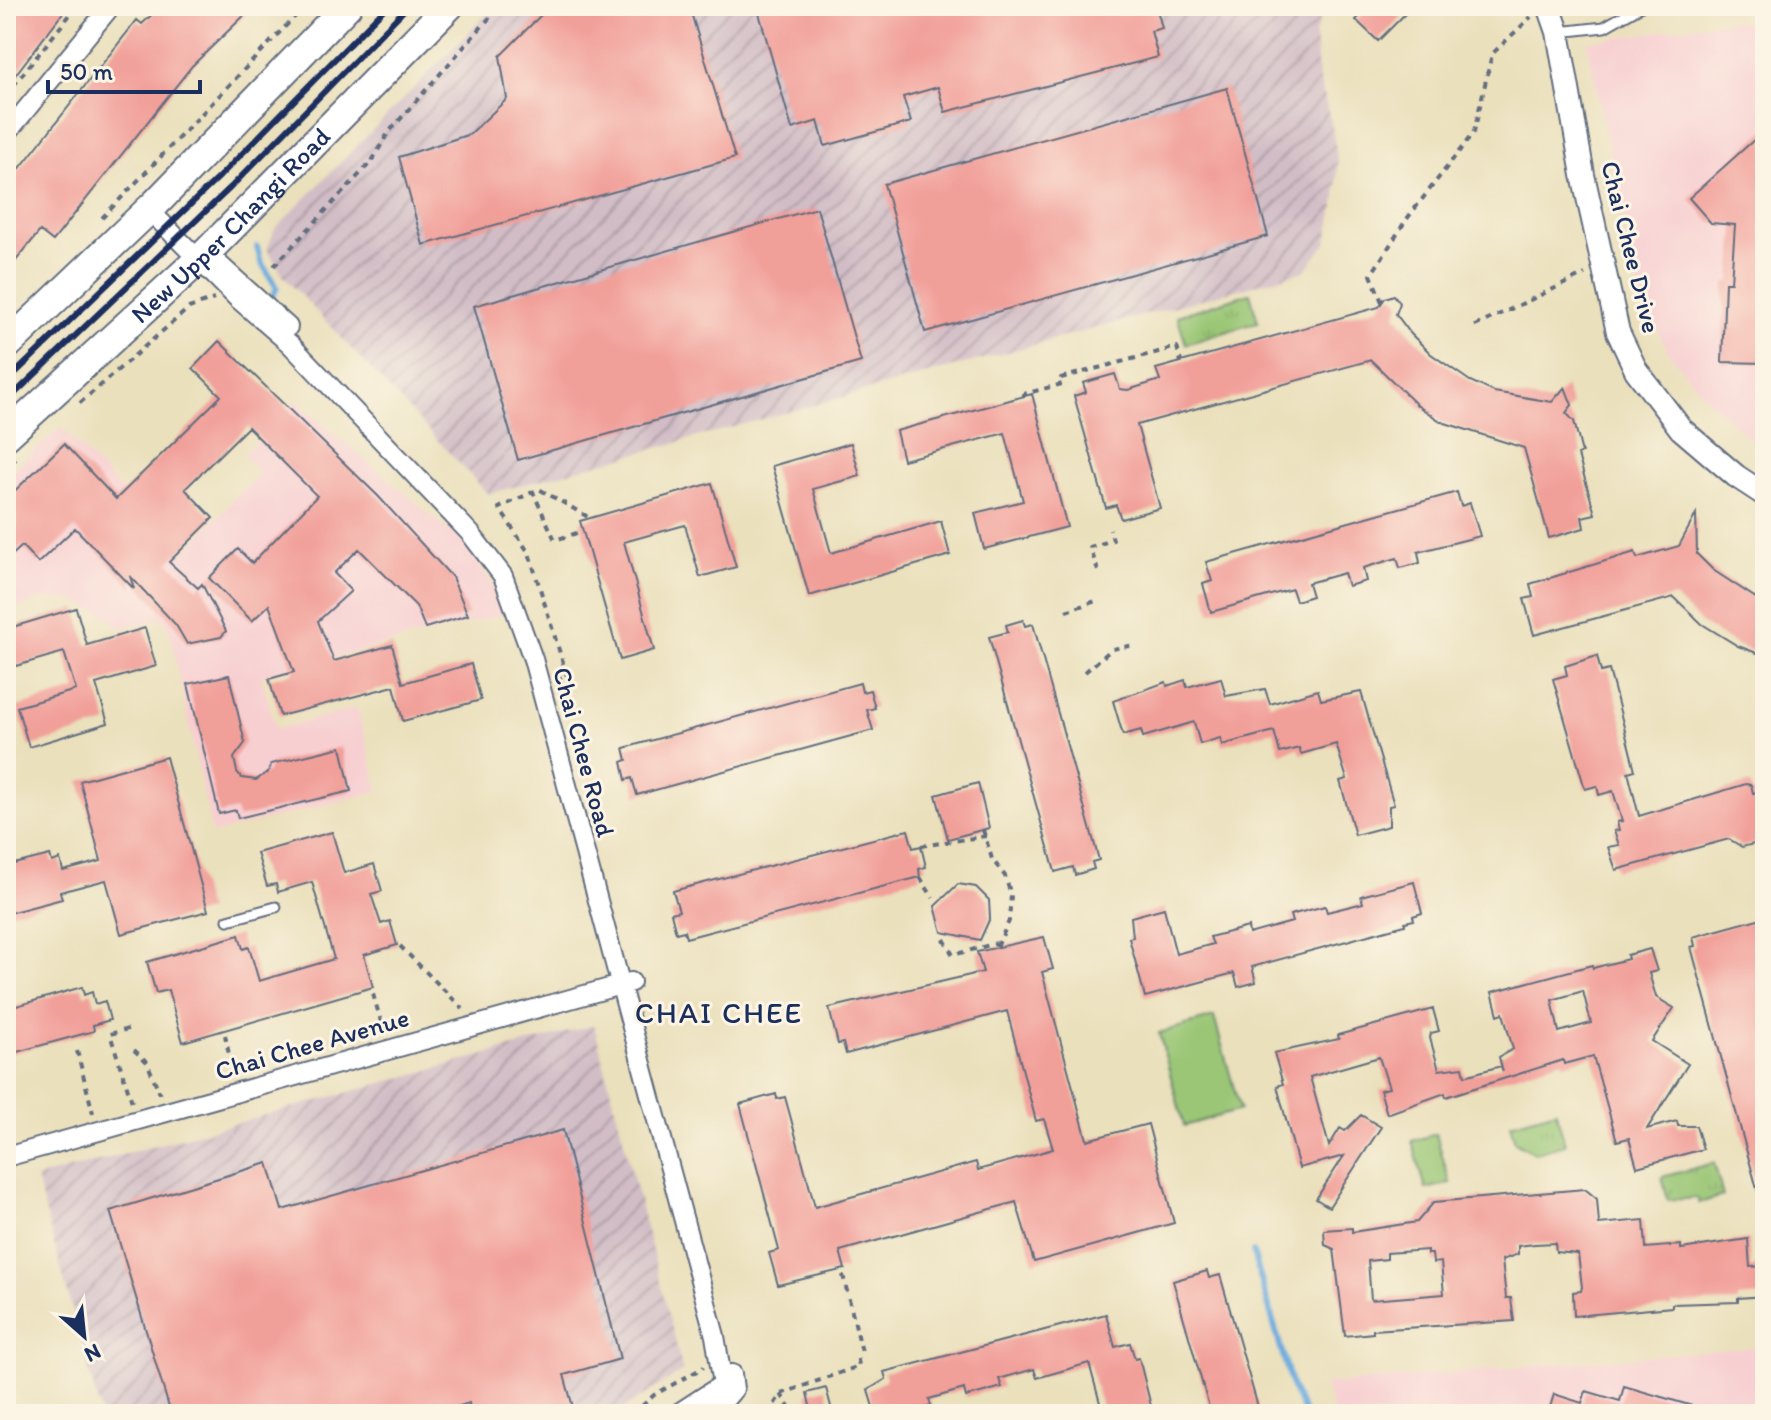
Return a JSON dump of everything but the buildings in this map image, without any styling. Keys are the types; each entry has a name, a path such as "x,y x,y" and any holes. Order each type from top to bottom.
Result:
{"main road":[{"path":"6,346 152,206 347,6"},
{"name":"New Upper Changi Road","path":"12,447 449,6"}],"street":[{"path":"6,134 111,6"},
{"name":"Chai Chee Drive","path":"1544,9 1558,32 1602,267 1618,332 1636,370 1660,405 1703,448 1765,495"},
{"name":"Chai Chee Road","path":"152,206 202,256 298,336 478,526 512,570 543,656 715,1336 723,1384 677,1414"},
{"name":"Chai Chee Road","path":"627,983 726,1334 734,1389 705,1414"},
{"name":"Chai Chee Avenue","path":"6,1157 627,983"}],"lane":[{"path":"1558,32 1610,25 1641,6"},
{"path":"228,920 276,907"}],"path":[{"path":"6,95 77,6"},
{"path":"99,222 305,6"},
{"path":"274,266 372,161 388,133 500,6"},
{"path":"1382,302 1371,275 1406,220 1474,132 1492,54 1544,9"},
{"path":"1475,326 1602,267"},
{"path":"77,406 189,308 220,299"},
{"path":"1024,397 1024,394 1062,384 1061,378 1177,347 1181,362"},
{"path":"6,468 12,447"},
{"path":"567,676 529,553 499,508 539,489 590,518"},
{"path":"532,490 555,540 583,531"},
{"path":"1098,571 1090,547 1113,540 1110,529"},
{"path":"1066,611 1099,600"},
{"path":"1085,672 1112,649 1135,645"},
{"path":"6,779 13,777"},
{"path":"921,846 984,833 992,859 1005,876 1011,895 1009,921 997,945 953,955 944,939"},
{"path":"920,877 933,898"},
{"path":"400,946 463,1009"},
{"path":"373,994 384,1032"},
{"path":"128,1029 110,1034 132,1102"},
{"path":"225,1035 233,1074"},
{"path":"134,1050 147,1062 160,1094"},
{"path":"77,1051 93,1113"},
{"path":"768,1414 781,1394 859,1366 843,1275"},
{"path":"633,1414 654,1395 703,1368 707,1359"},
{"path":"781,1394 793,1414"}],"shaded area":[{"path":"495,6 1325,6 1315,33 1318,75 1332,126 1338,164 1336,197 1327,242 1305,271 488,494 284,277 267,249 275,229"},
{"path":"1728,21 1765,23 1765,454 1708,400 1670,355 1649,314 1632,262 1587,42"},
{"path":"295,401 465,544 490,580 504,614 261,676 276,729 357,708 379,791 212,834 170,632 163,618 120,628 101,612 69,599 42,599 6,612 6,476 61,427 182,554 260,473 243,455"},
{"path":"594,1025 683,1371 615,1414 101,1414 36,1178"},
{"path":"1756,1347 1760,1374 1765,1379 1765,1414 1333,1414 1325,1384"}],"green space":[{"path":"1250,293 1258,322 1186,344 1177,316"},
{"path":"1214,1017 1240,1110 1184,1126 1159,1033"},
{"path":"1556,1111 1565,1144 1535,1153 1515,1142 1510,1124"},
{"path":"1436,1134 1450,1183 1426,1189 1412,1141"},
{"path":"1714,1163 1723,1196 1699,1203 1698,1198 1668,1200 1662,1177"}],"waterway":[{"path":"257,247 261,262 277,288 272,297"},
{"path":"1253,1252 1293,1390 1305,1414"}],"railway":[{"path":"6,382 220,176 387,6"},
{"path":"6,402 231,187 408,6"}],"district":[{"name":"CHAI CHEE","path":"719,1012"}]}
